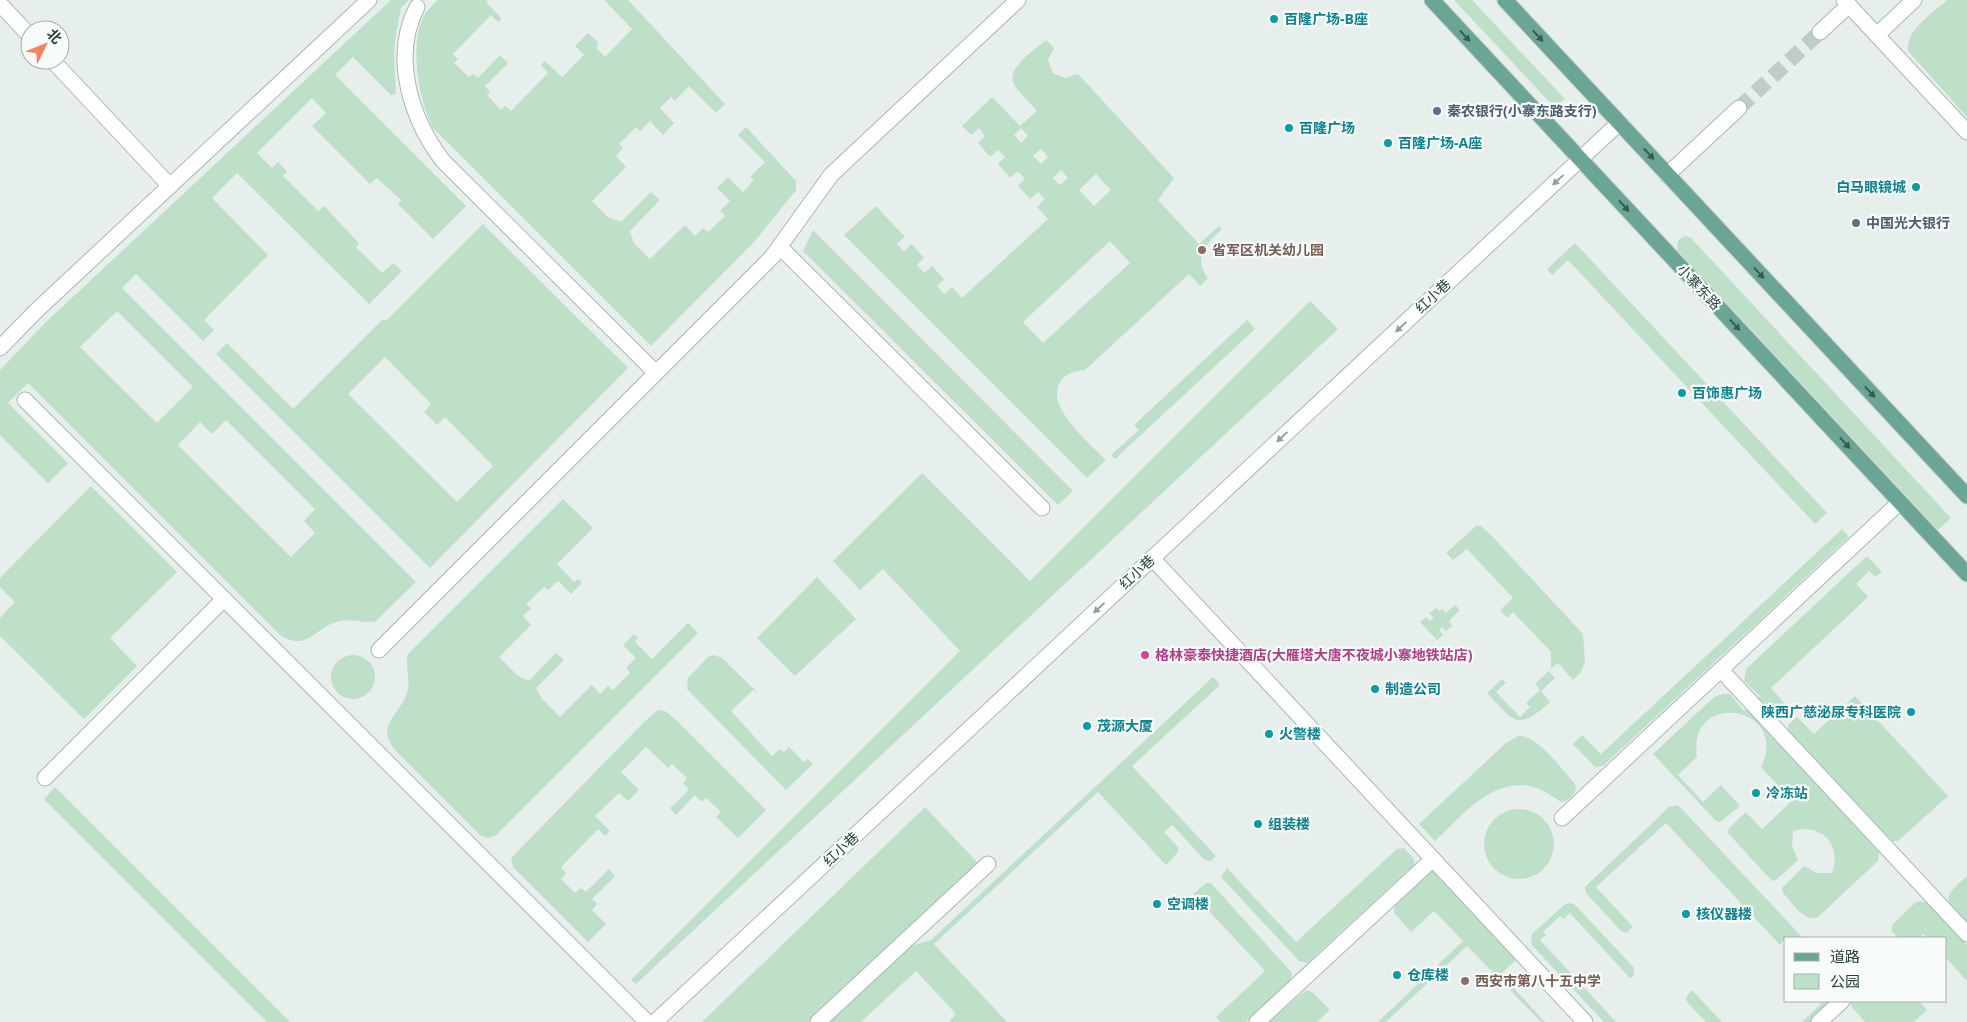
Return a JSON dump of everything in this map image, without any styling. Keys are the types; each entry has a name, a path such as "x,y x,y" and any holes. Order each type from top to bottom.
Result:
{"main road":[{"name":"小寨东路","path":"1432,0 1967,574"},
{"path":"1504,0 1967,496"}],"street":[{"path":"0,348 36,311 369,0"},
{"path":"379,650 780,247 831,175 1018,0"},
{"path":"1877,35 1914,0"},
{"path":"1820,32 1847,3 1967,132"},
{"path":"0,4 20,25"},
{"path":"417,7 409,25 405,56 408,86 417,117 432,147 443,161 656,373"},
{"path":"61,70 170,186"},
{"path":"1667,174 1739,108"},
{"name":"红小巷","path":"655,1022 1619,123"},
{"path":"780,247 1042,508"},
{"path":"25,400 647,1022"},
{"path":"1562,818 1900,502"},
{"path":"1152,558 1585,1022"},
{"path":"45,778 224,599"},
{"path":"1721,670 1967,934"},
{"path":"1257,1022 1433,859"},
{"path":"818,1022 988,864"},
{"path":"1819,1022 1841,1002"}],"green space":[{"path":"391,0 409,0 401,8 396,34 394,51 396,94 391,95 353,57 335,75 466,206 433,239 398,204 401,200 377,178 370,184 312,126 326,113 312,98 257,153 272,168 278,162 287,171 283,176 318,211 324,206 359,243 356,247 382,273 393,263 402,271 369,304 237,173 212,198 268,255 204,320 214,330 203,341 136,274 122,288 416,582 376,621 340,621 331,624 305,640 290,640 280,635 28,383 8,403 68,463 48,483 0,435 0,370 46,322","holes":["117,311 193,387 157,423 80,347","226,420 315,509 304,521 315,533 291,557 178,445 200,422 212,434"]},
{"path":"438,0 488,0 486,2 502,19 498,22 491,15 453,54 458,59 454,63 469,77 473,74 478,78 500,55 508,63 485,86 490,91 487,95 501,110 505,106 511,111 548,73 541,65 545,61 562,77 584,55 575,46 588,33 598,42 597,49 605,57 632,29 604,0 628,0 725,104 716,113 689,86 675,101 671,97 660,108 674,123 663,135 650,121 640,131 636,127 619,144 623,148 616,156 626,167 592,201 608,217 621,222 651,192 660,200 630,231 634,243 650,259 685,225 695,236 703,228 708,232 725,216 720,211 730,201 717,188 728,177 743,192 754,180 750,177 765,162 738,135 746,127 796,181 796,190 755,241 651,346 433,128 423,103 416,56 420,26 426,12"},
{"path":"1454,0 1472,0 1565,99 1555,108"},
{"path":"1947,0 1967,0 1967,117 1908,51 1908,43 1911,36 1921,22"},
{"path":"1046,40 1054,48 1048,60 1053,73 1065,78 1078,74 1174,178 1158,200 1199,244 1219,226 1222,229 1203,251 1201,264 1208,278 1200,286 1189,274 1085,370 1071,373 1061,381 1057,391 1058,402 1063,412 1080,434 1106,460 1087,478 844,235 876,206 905,237 897,244 904,251 912,244 924,258 917,265 924,273 932,266 944,279 937,286 944,294 952,287 962,298 1048,219 1037,207 1045,199 1038,192 1030,199 1018,186 1025,179 1018,171 1010,178 998,164 1005,157 998,150 990,157 978,143 985,136 979,128 971,135 962,126 992,97 1020,126 1037,111 1019,91 1012,78 1023,59","holes":["1021,128 1028,136 1021,143 1014,135","1041,149 1048,157 1041,164 1033,156","1061,170 1068,178 1060,185 1053,178","1096,174 1111,190 1094,206 1079,190","1110,241 1130,263 1043,343 1023,322"]},
{"path":"483,224 628,368 430,568 216,354 227,343 293,409 383,319 386,321","holes":["385,357 431,404 424,412 437,425 445,417 493,466 457,502 348,394"]},
{"path":"813,230 1073,491 1058,505 803,251"},
{"path":"1685,236 1691,238 1951,518 1938,530 1677,250 1678,240"},
{"path":"1575,243 1827,513 1815,524 1568,260 1552,275 1547,269"},
{"path":"1310,301 1338,329 636,984 631,980 960,651 883,569 860,590 833,561 922,473 1030,581"},
{"path":"1247,320 1255,329 1115,459 1111,455 1139,430 1134,425"},
{"path":"91,486 177,572 110,638 137,666 84,719 0,636 0,618 15,602 0,587 0,578"},
{"path":"563,499 593,528 557,564 574,582 578,579 582,583 571,594 558,581 548,590 544,587 526,604 531,608 523,616 531,625 499,657 517,675 529,681 556,653 564,660 536,688 542,699 560,717 592,685 600,694 608,686 613,690 630,673 626,668 636,658 623,645 634,634 638,638 635,642 652,659 688,623 698,633 495,836 488,838 481,836 396,751 387,734 388,726 405,698 408,689 408,654"},
{"path":"1476,526 1481,526 1490,534 1583,634 1585,661 1581,672 1573,680 1558,663 1551,669 1551,652 1513,612 1507,618 1500,610 1513,598 1467,549 1453,560 1446,553"},
{"path":"1842,529 1849,537 1603,766 1595,767 1573,744 1582,735 1601,754"},
{"path":"1867,556 1882,572 1875,577 1869,571 1856,584 1868,597 1771,688 1786,705 1777,713 1771,712 1758,698 1760,696 1744,681 1746,669"},
{"path":"817,577 856,619 795,676 757,638"},
{"path":"1455,605 1460,610 1449,621 1452,626 1446,631 1442,627 1439,630 1443,635 1437,640 1420,622 1426,617 1430,621 1434,618 1429,613 1436,608 1439,611 1442,609 1446,613"},
{"path":"349,655 357,655 369,661 375,677 369,693 357,699 349,699 337,693 331,681 331,673 337,661"},
{"path":"714,655 722,658 759,694 753,690 731,711 772,756 780,749 784,752 789,747 804,762 808,759 813,764 786,790 687,689 688,678 708,657"},
{"path":"1549,671 1555,678 1541,691 1550,702 1523,720 1516,720 1510,717 1487,693 1502,679 1506,683 1496,692 1520,717 1530,707 1526,703 1540,690 1535,684"},
{"path":"1213,677 1220,685 1132,766 1216,856 1211,861 1205,860 1172,825 1164,832 1178,847 1178,852 1166,865 1098,792 934,944 1007,1022 949,1021 956,1014 916,971 861,1022 829,1022 911,946 931,940"},
{"path":"1730,694 1744,711 1747,709 1879,852 1878,861 1817,918 1807,917 1802,914 1783,893 1782,888 1804,866 1817,873 1832,873 1834,854 1832,845 1821,833 1803,829 1793,831 1792,846 1798,860 1776,880 1772,881 1728,833 1729,828 1746,812 1762,829 1792,801 1761,767 1766,746 1762,730 1751,719 1736,713 1721,714 1707,721 1698,735 1697,757 1678,775 1703,802 1721,785 1740,806 1720,822 1716,821 1653,754 1714,697"},
{"path":"1855,696 1948,796 1898,841 1892,841 1886,835 1788,730 1788,725 1797,717 1814,734"},
{"path":"658,710 665,711 675,719 766,810 738,838 716,817 721,812 706,798 702,802 695,795 676,815 670,808 689,790 683,783 687,778 672,764 668,768 646,747 621,772 639,790 628,801 619,793 595,816 610,831 605,836 598,829 561,867 566,873 561,879 575,893 581,888 586,892 609,869 615,876 592,899 597,904 592,910 606,924 588,942 513,867 511,858"},
{"path":"1518,736 1533,741 1557,763 1575,784 1576,789 1572,795 1561,802 1544,791 1533,787 1518,785 1504,787 1479,800 1435,841 1419,824 1506,743"},
{"path":"55,787 290,1022 267,1022 44,799"},
{"path":"1677,805 1680,807 1802,937 1784,937 1780,945 1666,823 1596,887 1633,927 1627,933 1621,931 1586,893 1585,887 1669,807"},
{"path":"925,807 978,863 808,1022 702,1022"},
{"path":"1519,809 1532,812 1544,819 1551,831 1554,844 1551,857 1544,869 1532,876 1519,879 1506,876 1494,869 1487,857 1484,844 1487,831 1494,819 1506,812"},
{"path":"1404,848 1414,859 1414,865 1307,963 1299,961 1221,877 1227,868 1296,942 1397,849"},
{"path":"1434,871 1518,958 1501,974 1545,1022 1541,1022 1467,946 1386,1022 1378,1022 1463,941 1434,911 1411,932 1394,913 1395,904 1430,872"},
{"path":"1967,876 1967,923 1950,903 1949,899 1953,890"},
{"path":"1206,883 1211,883 1292,973 1291,980 1246,1022 1221,1022 1216,1017 1265,971 1193,894"},
{"path":"1916,902 1927,903 1967,945 1967,981 1947,959 1947,937 1926,937 1923,934 1920,937 1897,937 1892,931 1892,925"},
{"path":"1574,904 1580,910 1634,968 1634,975 1630,978 1570,913 1563,919 1560,916 1543,932 1546,935 1540,940 1616,1022 1604,1022 1531,944 1532,934 1564,905"},
{"path":"1306,990 1312,992 1330,1010 1317,1022 1268,1022"},
{"path":"1692,990 1722,1022 1706,1022 1687,1002 1686,997"},
{"path":"1823,1002 1832,1002 1812,1022 1802,1022"},
{"path":"1850,1002 1920,1002 1927,1010 1914,1022 1865,1022"}],"tunnel":[{"path":"1739,108 1820,32"}],"place":[{"name":"百隆广场-B座","path":"1274,19"},
{"name":"秦农银行(小寨东路支行)","path":"1437,111"},
{"name":"百隆广场","path":"1289,128"},
{"name":"百隆广场-A座","path":"1388,143"},
{"name":"白马眼镜城","path":"1916,187"},
{"name":"中国光大银行","path":"1856,223"},
{"name":"省军区机关幼儿园","path":"1202,250"},
{"name":"百饰惠广场","path":"1682,393"},
{"name":"格林豪泰快捷酒店(大雁塔大唐不夜城小寨地铁站店)","path":"1145,655"},
{"name":"制造公司","path":"1375,689"},
{"name":"陕西广慈泌尿专科医院","path":"1911,712"},
{"name":"茂源大厦","path":"1087,726"},
{"name":"火警楼","path":"1269,734"},
{"name":"冷冻站","path":"1756,793"},
{"name":"组装楼","path":"1258,824"},
{"name":"空调楼","path":"1157,904"},
{"name":"核仪器楼","path":"1686,914"},
{"name":"仓库楼","path":"1397,975"},
{"name":"西安市第八十五中学","path":"1465,981"}]}
